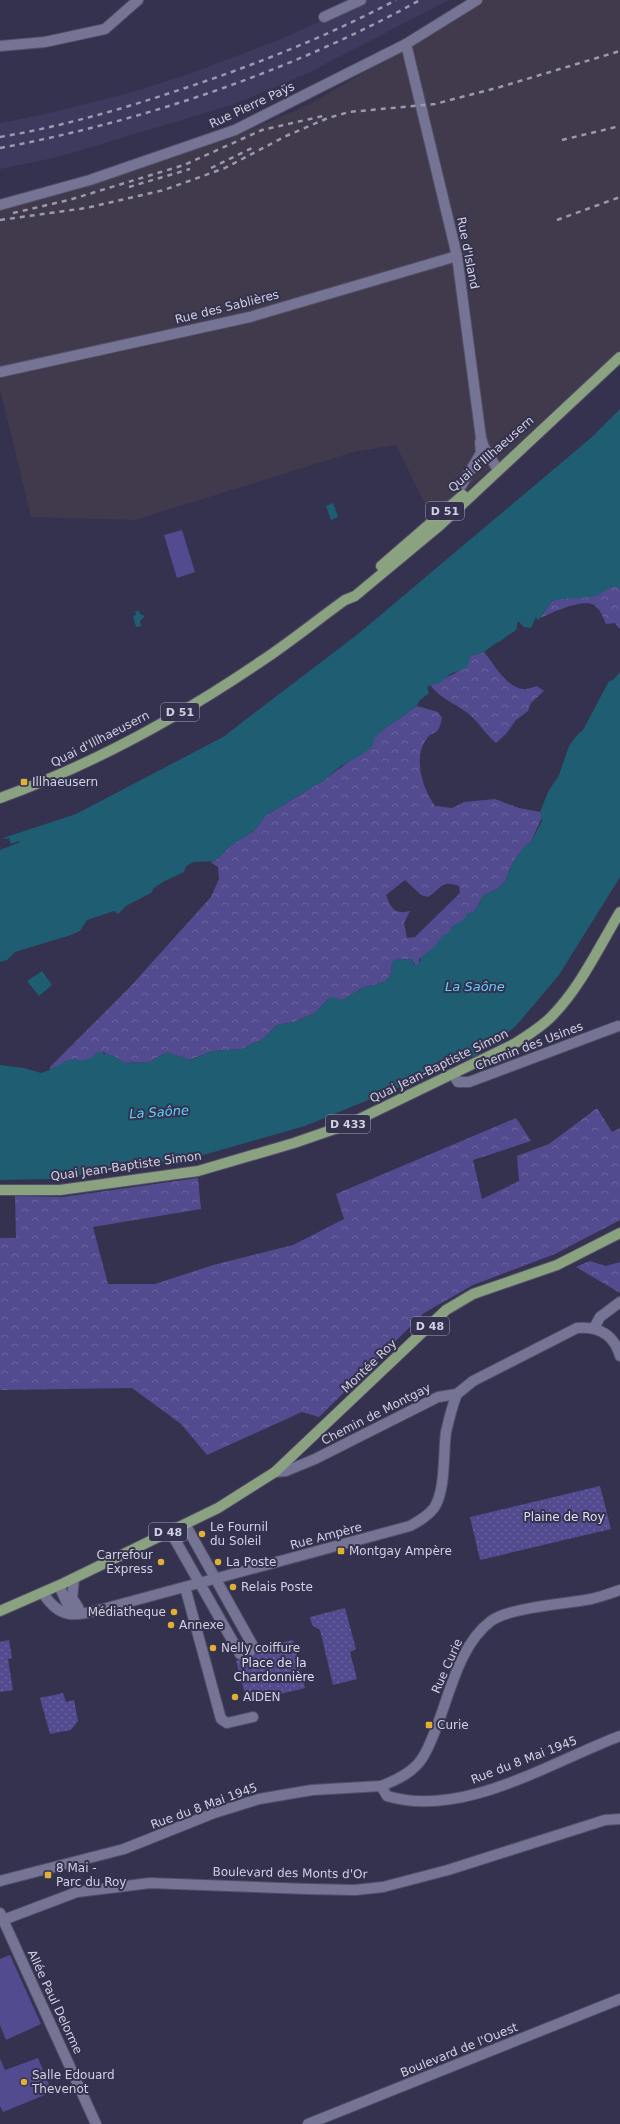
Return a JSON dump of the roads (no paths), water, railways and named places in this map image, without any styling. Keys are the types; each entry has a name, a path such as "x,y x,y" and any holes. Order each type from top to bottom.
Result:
{"main road":[{"name":"Quai d'Illhaeusern","path":"0,798 80,766 143,734 261,662 345,600 355,596 416,546 540,426 546,424 620,357"},
{"name":"Quai Jean-Baptiste Simon","path":"0,1190 60,1190 198,1171 294,1143 349,1124 514,1044 535,1031 551,1017 578,981 620,912"},
{"name":"Montée Roy","path":"275,1472 446,1310 473,1294 557,1264 620,1233"},
{"name":"D 48","path":"0,1611 74,1579 218,1508 275,1472"}],"street":[{"path":"0,46 46,42 105,28 138,0"},
{"path":"324,17 361,0"},
{"name":"Rue Pierre Paÿs","path":"0,205 90,180 235,130 406,44 477,0"},
{"name":"Rue d'Island","path":"406,44 457,256 481,438 484,448 497,468"},
{"name":"Rue des Sablières","path":"0,372 250,317 457,256"},
{"path":"461,486 481,453 481,438"},
{"name":"Chemin des Usines","path":"453,1074 458,1082 469,1082 618,1026"},
{"path":"619,1306 600,1317 594,1328 608,1336 618,1348 620,1356"},
{"name":"Chemin de Montgay","path":"275,1472 286,1471 315,1459 438,1397 457,1394 473,1381 576,1328 594,1328"},
{"name":"Rue Ampère","path":"43,1593 54,1607 71,1616 216,1579 397,1530 423,1519 434,1508 440,1493 446,1432 451,1408 457,1394"},
{"path":"170,1531 240,1654 248,1654 253,1646 184,1524"},
{"path":"74,1579 72,1598 83,1613"},
{"path":"59,1586 68,1605 73,1610 83,1613"},
{"path":"185,1587 221,1719 227,1723 253,1717"},
{"name":"Rue Curie","path":"381,1786 407,1774 422,1758 468,1646 492,1620 515,1612 593,1599 620,1590"},
{"name":"Rue du 8 Mai 1945","path":"0,1881 124,1849 214,1813 259,1799 312,1790 381,1786 387,1796 397,1800 433,1802 461,1797 508,1783 620,1736"},
{"name":"Boulevard des Monts d'Or","path":"1,1917 77,1892 150,1883 355,1890 384,1887 448,1870 605,1820 620,1819"},
{"name":"Allée Paul Delorme","path":"1,1917 96,2124"},
{"name":"Boulevard de l'Ouest","path":"308,2124 620,1999"}],"water":[{"path":"620,409 620,590 615,586 595,596 552,601 538,620 536,617 531,628 524,627 518,621 516,630 484,652 470,656 467,668 450,674 440,683 430,685 427,688 429,693 419,701 417,706 381,731 375,737 372,746 363,754 341,766 324,780 265,816 255,830 230,846 215,861 194,862 186,866 184,872 163,882 154,888 151,893 126,906 118,914 114,911 87,920 80,931 15,952 7,960 0,962 0,839 76,814 223,737 358,634 592,437"},
{"path":"333,503 338,517 331,520 326,506"},
{"path":"135,611 139,611 140,614 145,616 140,621 141,626 136,627 133,616 136,615"},
{"name":"La Saône","path":"620,672 620,877 559,975 515,1027 477,1055 305,1126 196,1157 54,1179 0,1180 0,1065 24,1068 41,1073 73,1059 87,1059 98,1052 114,1056 124,1063 150,1062 167,1052 190,1060 213,1051 242,1049 263,1039 277,1025 294,1022 315,1013 330,997 343,1000 362,988 385,982 391,974 392,963 395,960 411,959 414,965 419,964 421,957 438,943 442,936 449,933 451,927 465,919 467,913 474,912 484,895 497,889 506,881 509,870 515,859 526,845 531,842 542,821 540,812 548,792 559,775 569,746 577,735 583,730 609,681 613,680"},
{"path":"42,971 52,985 39,996 27,981"}],"railway":[{"path":"0,137 87,118 130,106 202,82 286,51 342,27 396,0"},
{"path":"0,148 54,137 108,123 162,108 216,90 269,71 321,49 371,26 420,0"},
{"path":"0,220 86,208 164,190 225,168 286,136 328,118 349,112 435,104 500,87 620,51"},
{"path":"13,213 69,200 184,165 262,130 323,116"},
{"path":"562,140 620,126"},
{"path":"211,168 252,148"},
{"path":"129,187 190,169"},
{"path":"557,220 620,197"}],"place":[{"name":"Illhaeusern","path":"24,782"},
{"name":"Le Fournil du Soleil","path":"202,1534"},
{"name":"Montgay Ampère","path":"341,1551"},
{"name":"Carrefour Express","path":"161,1562"},
{"name":"La Poste","path":"218,1562"},
{"name":"Relais Poste","path":"233,1587"},
{"name":"Médiatheque","path":"174,1612"},
{"name":"Annexe","path":"171,1625"},
{"name":"Nelly coiffure","path":"213,1648"},
{"name":"AIDEN","path":"235,1697"},
{"name":"Curie","path":"429,1725"},
{"name":"8 Mai - Parc du Roy","path":"48,1875"},
{"name":"Salle Edouard Thevenot","path":"24,2082"}],"park label":[{"name":"Plaine de Roy","path":"564,1517"},
{"name":"Place de la Chardonnière","path":"274,1670"}]}
